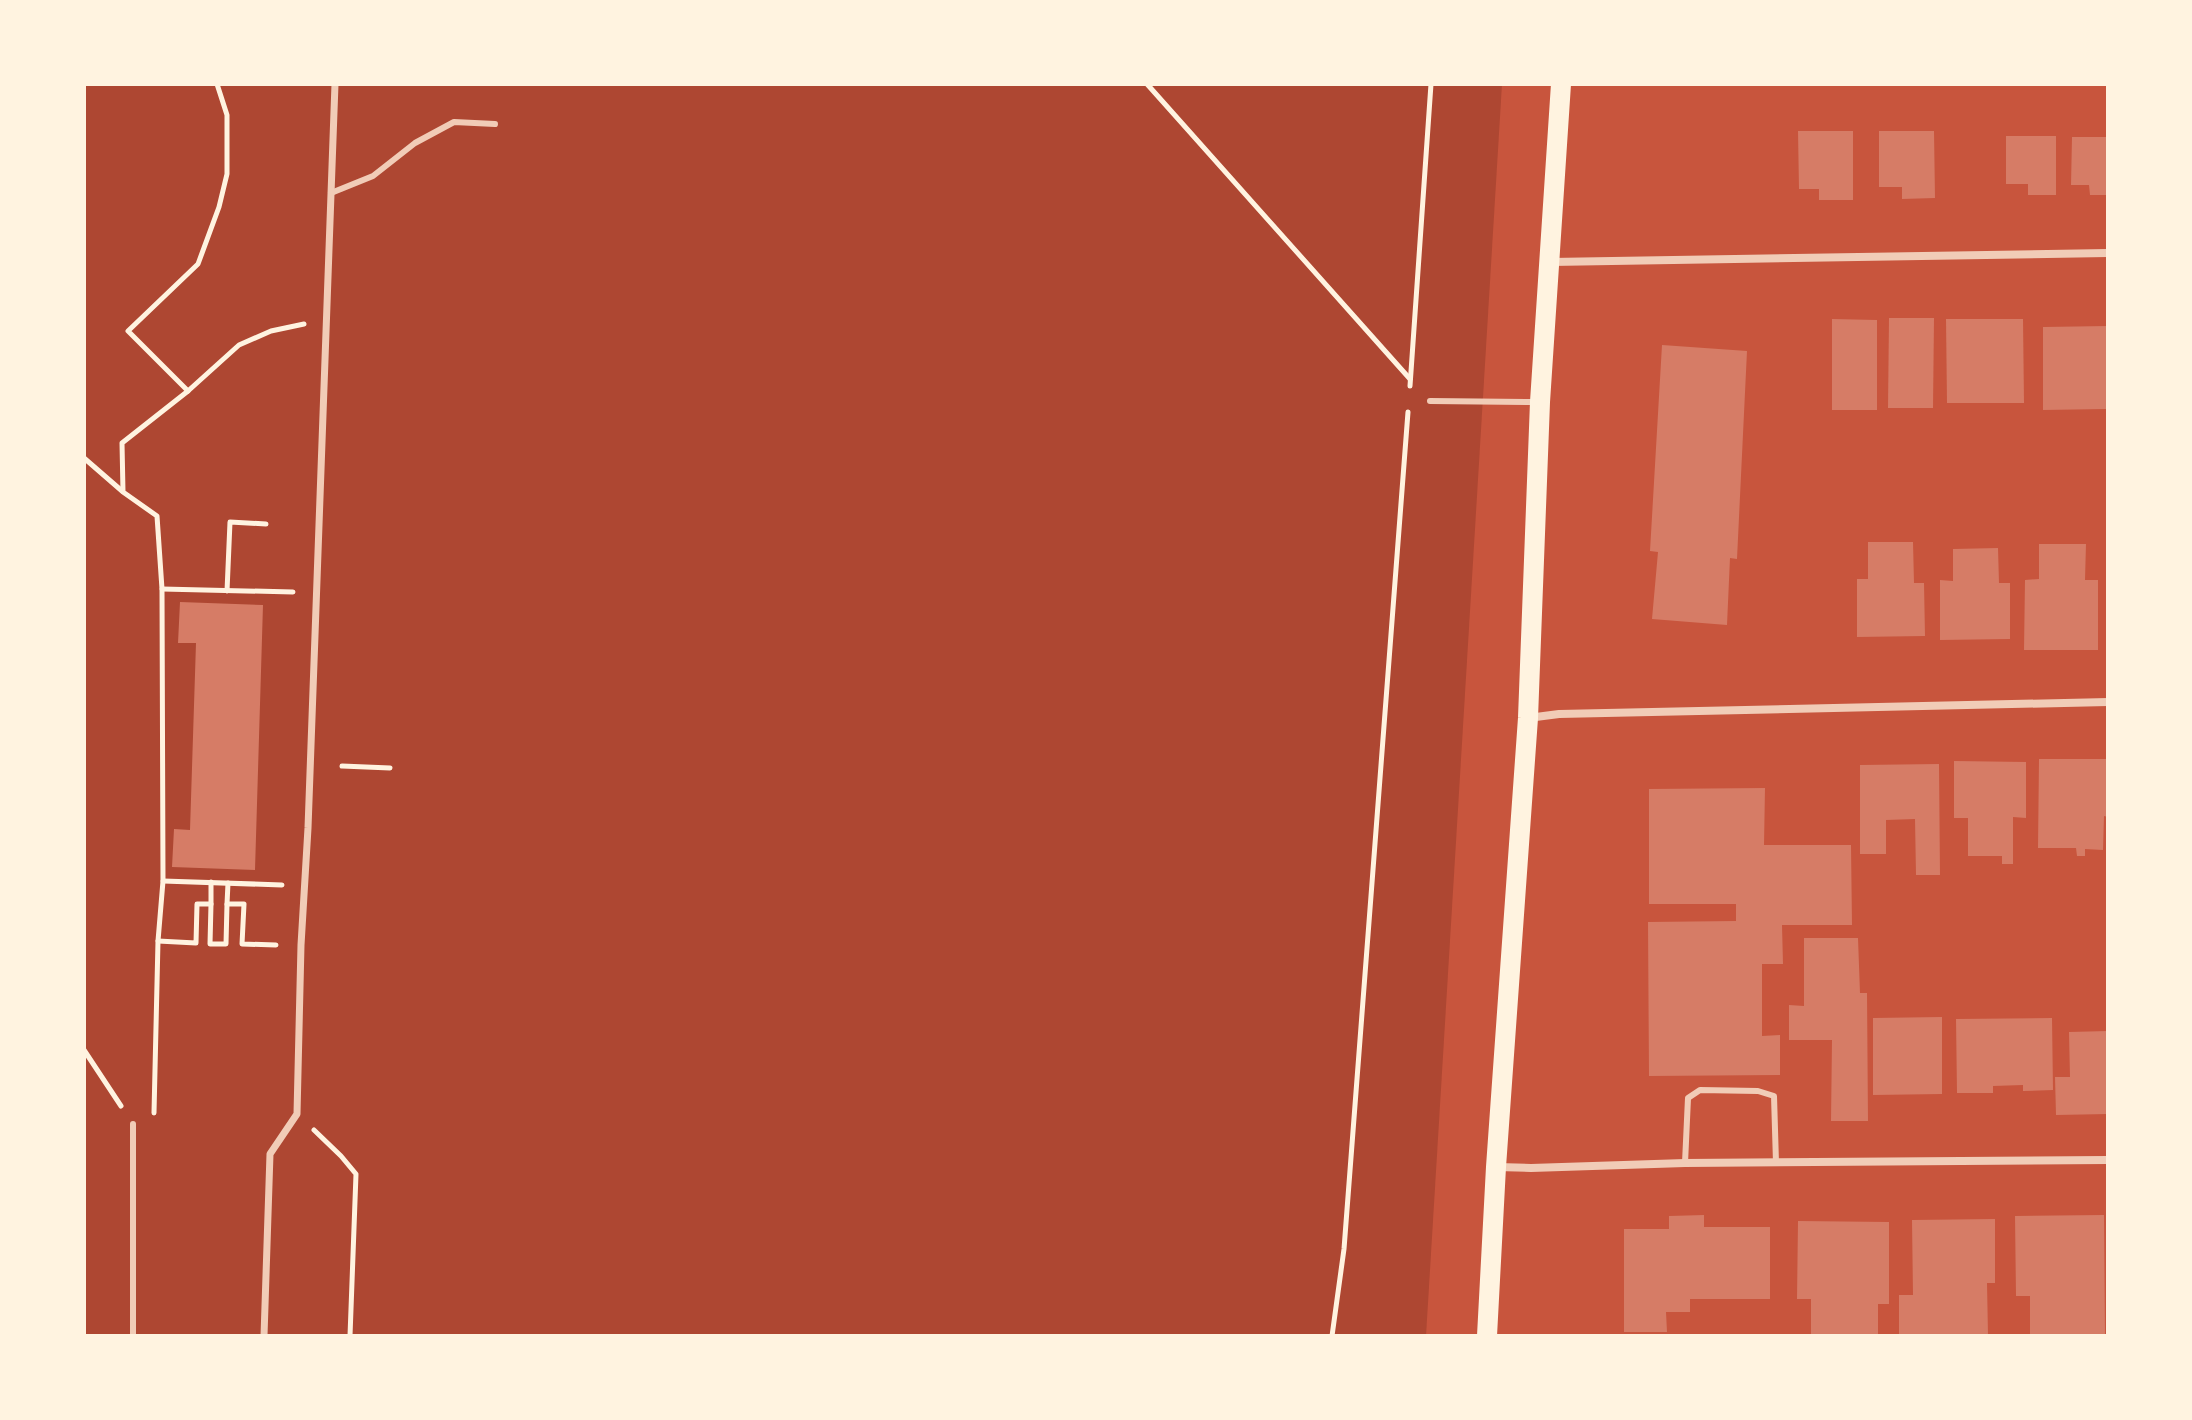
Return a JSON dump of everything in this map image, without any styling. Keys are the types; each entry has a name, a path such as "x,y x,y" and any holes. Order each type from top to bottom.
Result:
{"main road":[{"path":"1487,1336 1528,718 1540,402 1561,84"}],"street":[{"path":"264,1336 270,1154 297,1114 335,84"},
{"path":"1550,262 2108,253"},
{"path":"1528,718 1559,714 2108,702"},
{"path":"1496,1167 2108,1160"}],"lane":[{"path":"331,193 373,176 415,143 454,122 495,124"},
{"path":"1430,401 1540,402"},
{"path":"1685,1163 1688,1098 1700,1090 1758,1091 1774,1096 1776,1163"},
{"path":"133,1124 133,1336"}],"path":[{"path":"188,391 128,331 198,264 219,207 227,174 227,115 217,84"},
{"path":"1147,84 1430,401"},
{"path":"1410,395 1431,84"},
{"path":"123,492 122,443 188,391 239,345 271,331 326,319"},
{"path":"1332,1336 1344,1249 1409,410"},
{"path":"84,458 157,516 162,589 163,881 158,941 153,1125 133,1124 84,1050"},
{"path":"227,591 230,522 266,524"},
{"path":"162,589 316,592"},
{"path":"342,766 390,768"},
{"path":"163,881 305,886"},
{"path":"211,882 210,944 226,944 228,883"},
{"path":"158,941 196,943 197,904 211,904"},
{"path":"227,904 244,904 242,944 301,945"},
{"path":"297,1114 356,1174 350,1336"}],"shaded area":[{"path":"84,84 1502,84 1426,1336 84,1336"}],"building":[{"path":"1798,131 1853,131 1853,200 1819,200 1819,189 1799,189"},
{"path":"1879,131 1934,131 1935,198 1902,199 1902,187 1879,187"},
{"path":"2006,136 2056,136 2056,195 2028,195 2028,184 2006,184"},
{"path":"2072,137 2108,137 2108,195 2090,195 2089,185 2071,185"},
{"path":"1889,318 1934,318 1933,408 1888,408"},
{"path":"1832,319 1877,320 1877,410 1832,410"},
{"path":"1946,319 2023,319 2024,403 1947,403"},
{"path":"2108,326 2106,409 2043,410 2043,327"},
{"path":"1662,345 1747,351 1737,559 1730,558 1727,625 1652,619 1658,552 1650,551"},
{"path":"1868,542 1913,542 1914,583 1924,583 1925,636 1857,637 1857,579 1868,579"},
{"path":"2039,544 2086,544 2085,580 2098,580 2098,650 2024,650 2025,580 2039,579"},
{"path":"1998,548 1999,583 2010,583 2010,639 1940,640 1940,580 1953,581 1953,549"},
{"path":"180,602 263,605 255,870 172,867 174,829 190,830 196,643 178,643"},
{"path":"2039,759 2108,759 2108,817 2104,816 2103,850 2085,849 2085,856 2077,856 2076,848 2038,848"},
{"path":"1954,761 2026,762 2026,818 2013,817 2013,864 2002,864 2002,856 1968,856 1968,818 1954,818"},
{"path":"1939,764 1940,875 1916,875 1915,819 1886,820 1886,854 1860,854 1860,765"},
{"path":"1765,788 1764,845 1851,845 1852,925 1782,925 1783,964 1762,964 1762,1036 1780,1035 1780,1075 1649,1076 1648,922 1736,921 1736,904 1649,904 1649,789"},
{"path":"1804,938 1858,938 1860,993 1867,993 1868,1121 1831,1121 1832,1040 1789,1040 1789,1005 1804,1006"},
{"path":"1942,1017 1942,1094 1873,1095 1873,1018"},
{"path":"2052,1018 2053,1090 2023,1091 2023,1085 1993,1086 1993,1093 1957,1093 1956,1019"},
{"path":"2108,1031 2108,1114 2056,1115 2055,1077 2070,1077 2069,1032"},
{"path":"1704,1215 1704,1227 1770,1227 1770,1299 1690,1299 1690,1312 1666,1312 1667,1332 1624,1332 1624,1229 1669,1229 1669,1216"},
{"path":"2104,1215 2105,1336 2030,1335 2030,1296 2016,1296 2015,1216"},
{"path":"1995,1219 1995,1283 1987,1283 1988,1335 1899,1336 1899,1295 1913,1295 1912,1220"},
{"path":"1798,1221 1889,1222 1889,1304 1878,1304 1878,1336 1811,1336 1811,1299 1797,1299"}]}
